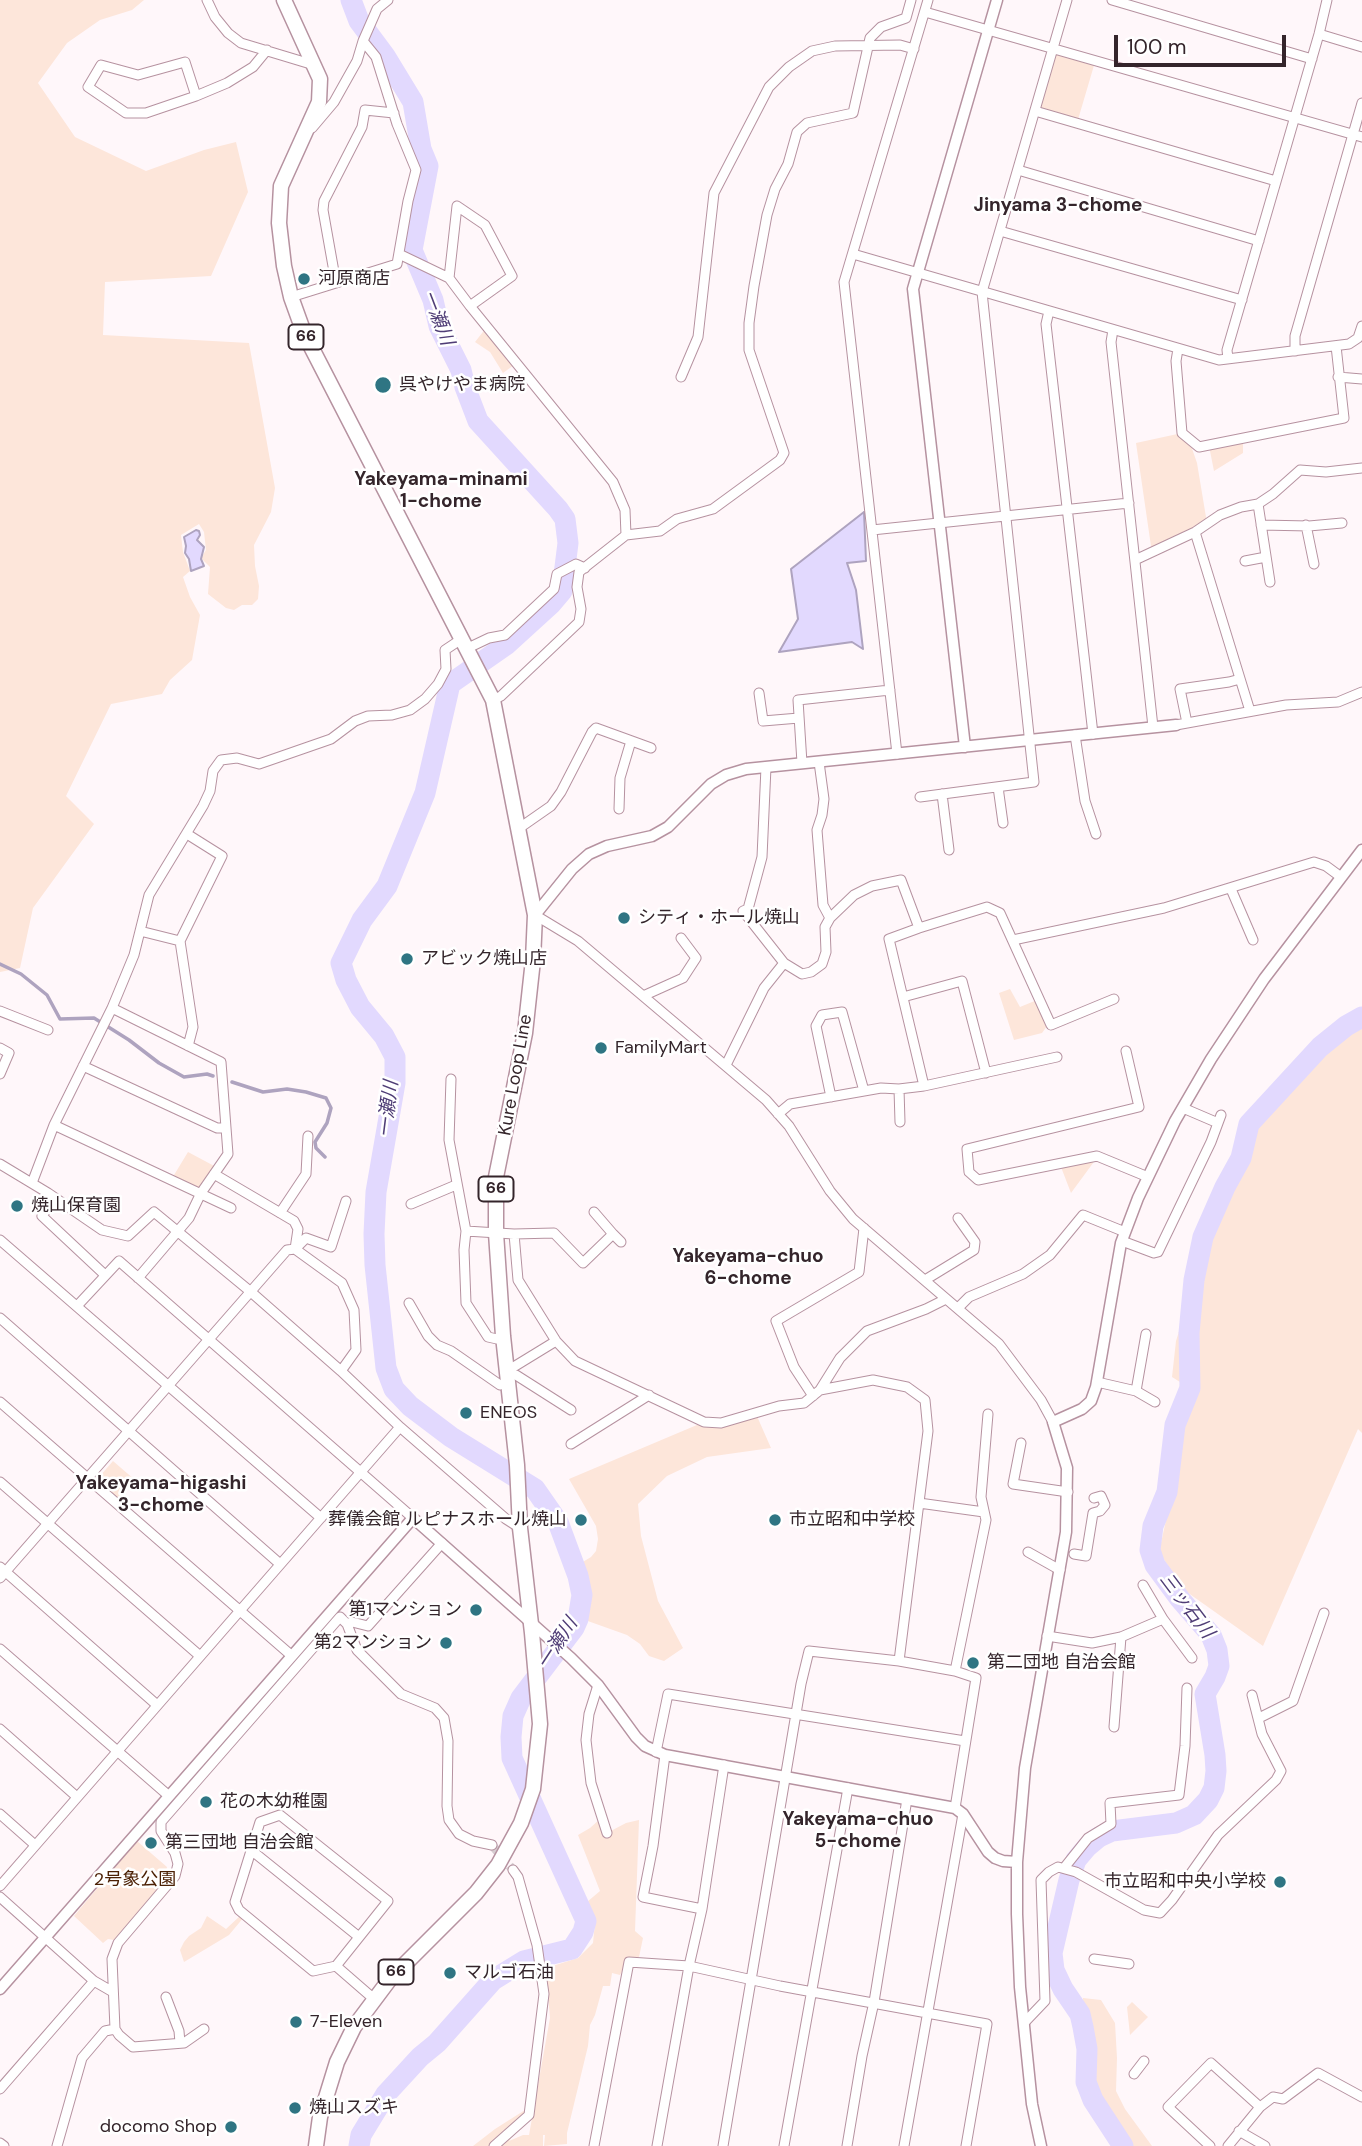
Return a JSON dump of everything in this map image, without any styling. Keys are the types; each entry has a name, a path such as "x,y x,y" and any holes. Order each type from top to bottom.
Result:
{"main road":[{"name":"Kure Loop Line","path":"284,0 320,79 319,102 281,186 279,223 291,297 304,333 494,700 535,915 534,960 525,1033 496,1177 496,1233 503,1336 512,1373 520,1528 540,1724 533,1789 521,1824 498,1865 476,1893 390,1979 354,2027 337,2062 320,2117 316,2146"}],"street":[{"path":"206,0 228,33 242,43 314,65"},
{"path":"304,137 334,102 357,61 377,9 387,0"},
{"path":"494,700 540,661 579,622 579,572 626,535 660,531 677,519 713,509 780,460 784,453 749,350 749,323 767,215 775,189 788,164 797,132 807,123 853,113 870,38 881,27 906,18 911,0"},
{"path":"897,754 844,282 928,0"},
{"path":"965,747 913,289 997,0"},
{"path":"919,797 1034,782 982,292 1067,0"},
{"path":"1112,0 1312,59"},
{"path":"1228,359 1227,351 1327,0"},
{"path":"925,12 1358,136"},
{"path":"1319,34 1362,47"},
{"path":"291,297 397,264 416,170 376,57 363,40"},
{"path":"681,377 698,337 713,193 769,87 789,67 812,51 835,46 900,45 914,49"},
{"path":"196,96 186,62 138,75 102,65 88,87 125,113 146,113 196,96 227,83 253,66 267,50"},
{"path":"1295,351 1296,336 1358,136 1362,103"},
{"path":"336,283 323,210 324,201 362,127 365,110 394,113"},
{"path":"1035,111 1276,181"},
{"path":"1018,170 1259,241"},
{"path":"449,278 457,206 485,225 512,276 470,306"},
{"path":"1000,231 1242,300"},
{"path":"399,254 449,278 613,482 625,510 626,535"},
{"path":"853,254 1219,360 1349,344 1358,338 1362,326"},
{"path":"1049,311 1046,324 1093,734"},
{"path":"1113,330 1111,342 1153,727"},
{"path":"1178,349 1176,361 1182,433 1199,447 1343,418 1336,346"},
{"path":"1338,377 1362,379"},
{"path":"1135,560 1195,531 1220,515 1258,504 1273,495 1300,470 1326,472 1362,468"},
{"path":"872,530 1129,503"},
{"path":"1258,504 1270,582"},
{"path":"1261,525 1342,523"},
{"path":"1306,525 1314,564"},
{"path":"1195,531 1250,711"},
{"path":"1245,561 1266,557"},
{"path":"32,1183 54,1125 108,1017 134,955 149,895 187,834 210,791 213,771 222,760 237,758 259,764 331,739 355,721 368,716 392,715 410,710 425,699 438,684 446,669 445,650 505,635 554,589 557,574 576,564 585,568"},
{"path":"1181,724 1180,689 1240,679"},
{"path":"803,763 798,700 890,690"},
{"path":"1041,2146 1032,2104 1024,2023 1017,1914 1017,1862 1025,1768 1066,1532 1067,1468 1053,1422 1041,1400 999,1344 853,1219 830,1191 789,1126 766,1100 578,941 535,915 572,869 589,854 607,846 652,836 668,827 711,784 726,775 746,769 1181,724 1286,705 1338,702 1362,692"},
{"path":"759,693 763,721 799,718"},
{"path":"518,829 551,806 596,728 651,748"},
{"path":"1075,735 1085,801 1096,834"},
{"path":"619,809 620,778 631,741"},
{"path":"819,762 824,799 817,830 823,905 830,918"},
{"path":"766,767 762,857 753,895 748,909 743,911 784,963 802,974 811,972 822,964 827,952 825,927 830,918 854,895 872,886 901,880 919,928"},
{"path":"998,787 1003,823"},
{"path":"942,794 949,850"},
{"path":"187,834 222,856 180,941 193,1027 188,1045"},
{"path":"1053,1422 1082,1409 1091,1401 1097,1382 1124,1236 1138,1198 1183,1108 1211,1059 1264,979 1362,850"},
{"path":"1013,940 1164,908 1314,862 1326,866 1340,877"},
{"path":"1231,889 1253,940"},
{"path":"924,1086 889,939 987,907 1000,913 1051,1026 1114,999"},
{"path":"140,931 180,941"},
{"path":"643,996 683,978 690,968 696,958 681,938"},
{"path":"726,1065 764,988 784,963"},
{"path":"903,997 962,981 986,1073"},
{"path":"0,1011 48,1030"},
{"path":"831,1097 816,1026 822,1015 842,1012 863,1091"},
{"path":"108,1017 188,1045 221,1062 228,1154 201,1193 189,1218 138,1278"},
{"path":"0,1048 9,1053 0,1074"},
{"path":"1126,1051 1139,1107 967,1149 969,1171 978,1180 1097,1156 1148,1177"},
{"path":"778,1114 790,1104 881,1088 924,1086 1057,1057"},
{"path":"83,1066 216,1128 226,1128"},
{"path":"451,1079 449,1140 466,1231 466,1303 488,1337 497,1339 503,1336"},
{"path":"899,1089 900,1122"},
{"path":"958,1308 969,1297 1023,1274 1050,1255 1083,1215 1154,1253 1158,1252 1206,1153 1219,1119 1183,1108"},
{"path":"54,1125 231,1208"},
{"path":"280,1213 306,1174 307,1136"},
{"path":"0,1164 102,1230 128,1236 154,1212 251,1292 400,1427 506,1519 520,1528"},
{"path":"214,1174 294,1221 298,1229 295,1249"},
{"path":"411,1204 456,1185"},
{"path":"54,1198 41,1216 105,1275"},
{"path":"158,1705 2,1572 287,1250 295,1249 306,1238 331,1247 346,1201"},
{"path":"594,1212 621,1242"},
{"path":"925,1280 974,1250 975,1242 958,1218"},
{"path":"816,1393 794,1367 776,1321 859,1272 864,1228"},
{"path":"466,1231 554,1233 583,1264 613,1234"},
{"path":"514,1234 518,1280 556,1340 575,1361 704,1422 721,1423 779,1406 804,1403 816,1393 840,1359 867,1331 946,1299"},
{"path":"0,1240 321,1518"},
{"path":"295,1249 342,1283 354,1310 356,1350 341,1371"},
{"path":"77,1306 119,1261 571,1658 598,1685 645,1746 660,1753 959,1811 988,1852 1003,1861 1017,1862"},
{"path":"409,1303 436,1345 452,1351 500,1385"},
{"path":"0,1318 280,1564"},
{"path":"1136,1391 1146,1334"},
{"path":"556,1340 512,1373 571,1410"},
{"path":"816,1393 873,1380 906,1387 925,1400 928,1431 899,1661"},
{"path":"1097,1382 1136,1391 1155,1402"},
{"path":"571,1444 649,1395"},
{"path":"0,1402 292,1656"},
{"path":"955,1671 986,1520 981,1497 988,1414"},
{"path":"0,1886 400,1427"},
{"path":"1021,1443 1013,1484 1068,1492"},
{"path":"0,1482 200,1657"},
{"path":"1074,1554 1086,1556 1093,1513 1100,1511 1105,1505 1101,1496 1094,1498"},
{"path":"919,1503 984,1512"},
{"path":"0,1989 413,1518"},
{"path":"347,1624 352,1622 368,1626 442,1543"},
{"path":"1028,1552 1060,1570"},
{"path":"1143,1585 1163,1619 1192,1658"},
{"path":"1259,1718 1293,1701 1324,1614"},
{"path":"204,2029 184,2043 132,2047 115,2029 111,1959 118,1943 175,1876 178,1864 175,1853 161,1831 161,1822 340,1618 347,1624 357,1650 401,1694 435,1708 444,1718 448,1741 449,1820 459,1834 473,1842 492,1845"},
{"path":"1048,1636 1093,1643 1121,1637 1163,1619"},
{"path":"1114,1727 1121,1637"},
{"path":"0,1649 169,1796"},
{"path":"723,2146 750,1978 809,1651 899,1661 955,1671 976,1678 965,1741 959,1811 904,2146"},
{"path":"598,1685 589,1714 586,1740 591,1783 607,1833"},
{"path":"1070,1870 1088,1839 1111,1824 1110,1804 1179,1795 1185,1746 1187,1688"},
{"path":"702,1909 643,1897 653,1846 660,1753 668,1694 965,1741"},
{"path":"1024,2023 1045,2001 1041,1880 1058,1867 1070,1870 1144,1910 1160,1913 1218,1835 1271,1787 1281,1771 1262,1734 1252,1695"},
{"path":"0,1729 77,1797"},
{"path":"657,2146 689,1966 702,1909 724,1765"},
{"path":"784,2146 848,1788"},
{"path":"847,2146 874,2003 907,1799"},
{"path":"0,1814 36,1845"},
{"path":"280,1815 388,1901 335,1966 313,1971 239,1910 235,1902 251,1850 260,1822 280,1815"},
{"path":"251,1850 359,1937"},
{"path":"494,2146 529,2115 544,1994 537,1945 518,1877 513,1870"},
{"path":"0,1897 94,1981 113,1992"},
{"path":"1094,1959 1129,1964"},
{"path":"594,2146 629,1962 689,1966 987,2024 966,2146"},
{"path":"335,1966 374,2000"},
{"path":"0,2089 94,1981"},
{"path":"166,1997 179,2031 180,2043"},
{"path":"57,2146 82,2058 105,2031 115,2029"},
{"path":"1134,2074 1144,2061"},
{"path":"1210,2146 1168,2107 1211,2063 1260,2107"},
{"path":"1228,2146 1260,2107 1273,2097 1283,2099 1318,2073 1362,2097"},
{"path":"1239,2131 1265,2146"}],"green space":[{"path":"0,0 144,0 132,10 100,20 67,43 38,83 75,137 146,171 204,150 236,142 248,192 211,276 105,282 103,335 249,343 275,488 271,512 254,545 259,586 258,599 252,605 242,605 234,610 226,608 208,594 210,567 201,558 206,550 204,532 199,524 181,535 183,552 190,571 183,577 200,615 192,660 170,680 162,694 111,704 66,796 94,824 33,908 20,968 0,972"},
{"path":"1053,48 1095,62 1077,123 1035,111"},
{"path":"486,328 514,365 503,373 490,352 475,342"},
{"path":"1182,433 1188,437 1197,463 1207,523 1152,553 1136,443"},
{"path":"1243,438 1243,453 1214,471 1209,446"},
{"path":"1010,989 1020,1007 1037,1000 1047,1026 1042,1033 1014,1040 999,993"},
{"path":"1362,1022 1362,1433 1358,1429 1263,1646 1184,1590 1159,1552 1174,1484 1180,1382 1172,1377 1176,1341 1215,1216 1257,1119 1321,1050"},
{"path":"188,1152 218,1168 201,1193 171,1180"},
{"path":"1096,1159 1071,1193 1061,1167"},
{"path":"756,1414 771,1448 707,1457 667,1476 638,1504 641,1536 658,1601 683,1648 664,1661 649,1656 640,1644 627,1635 585,1620 589,1595 581,1563 596,1551 598,1539 596,1526 569,1479 704,1422"},
{"path":"113,1461 135,1480 116,1502 94,1483"},
{"path":"600,1819 607,1833 626,1823 639,1820 635,1931 643,1938 639,1957 627,1962 620,1975 612,1973 610,1986 603,1986 590,2025 567,2144 544,2146 543,2135 543,2146 473,2146 525,2110 509,2141 529,2135 550,2018 546,1968 578,1958 593,1943 595,1923 587,1902 600,1891 578,1835"},
{"name":"2号象公園","path":"137,1841 167,1867 164,1884 114,1940 108,1939 103,1943 74,1916"},
{"path":"241,1915 244,1917 229,1935 184,1962 180,1950 184,1942 201,1928 207,1916 226,1929"},
{"path":"1083,1998 1101,2000 1115,2023 1116,2091 1125,2109 1152,2146 1129,2146 1098,2100 1089,2078 1093,2045 1084,2018"},
{"path":"1132,2002 1148,2017 1130,2035 1127,2007"}],"shaded area":[{"path":"864,512 866,561 847,563 856,590 863,649 852,642 779,652 798,619 791,569"},
{"path":"196,530 200,535 197,540 204,547 201,559 204,566 191,571 185,553 184,537"}],"waterway":[{"name":"一瀬川","path":"351,0 359,21 385,56 413,102 421,149 428,166 412,250 433,300 439,326 461,370 478,421 558,509 565,519 568,543 562,591 506,645 450,684 425,793 387,886 362,920 341,963 346,980 360,1007 384,1036 395,1057 395,1083 376,1192 374,1234 386,1368 394,1389 410,1406 451,1437 535,1489 558,1522 578,1576 582,1595 578,1619 521,1698 513,1716 511,1737 512,1758 586,1921 583,1932 572,1949 524,1961 493,1980 437,2043 420,2057 386,2094 361,2135 359,2146"},
{"path":"0,964 21,974 47,995 60,1019 94,1018 184,1077 207,1074 213,1076"},
{"name":"三ッ石川","path":"1123,2146 1093,2100 1086,2082 1087,2049 1080,2014 1054,1970 1052,1953 1069,1880 1076,1860 1087,1847 1112,1831 1176,1823 1194,1815 1208,1800 1214,1788 1215,1755 1205,1694 1219,1666 1217,1650 1211,1635 1155,1565 1150,1550 1153,1526 1167,1492 1175,1425 1190,1388 1189,1333 1194,1280 1203,1237 1241,1158 1249,1124 1320,1047 1362,1017"},
{"path":"232,1082 263,1092 287,1089 326,1098 331,1108 327,1123 315,1142 316,1148 325,1157"}],"tunnel":[{"path":"492,1845 513,1870"}],"place":[{"name":"河原商店","path":"304,279"},
{"name":"呉やけやま病院","path":"383,385"},
{"name":"シティ・ホール焼山","path":"624,918"},
{"name":"アビック焼山店","path":"407,959"},
{"name":"FamilyMart","path":"601,1048"},
{"name":"焼山保育園","path":"17,1206"},
{"name":"ENEOS","path":"466,1413"},
{"name":"葬儀会館 ルピナスホール焼山","path":"581,1520"},
{"name":"市立昭和中学校","path":"775,1520"},
{"name":"第1マンション","path":"476,1610"},
{"name":"第2マンション","path":"446,1643"},
{"name":"第二団地 自治会館","path":"973,1663"},
{"name":"花の木幼稚園","path":"206,1802"},
{"name":"第三団地 自治会館","path":"151,1843"},
{"name":"市立昭和中央小学校","path":"1280,1882"},
{"name":"マルゴ石油","path":"450,1973"},
{"name":"7-Eleven","path":"296,2022"},
{"name":"焼山スズキ","path":"295,2108"},
{"name":"docomo Shop","path":"231,2127"}],"district":[{"name":"Jinyama 3-chome","path":"1058,206"},
{"name":"Yakeyama-minami 1-chome","path":"441,491"},
{"name":"Yakeyama-chuo 6-chome","path":"748,1268"},
{"name":"Yakeyama-higashi 3-chome","path":"161,1495"},
{"name":"Yakeyama-chuo 5-chome","path":"858,1831"}]}
